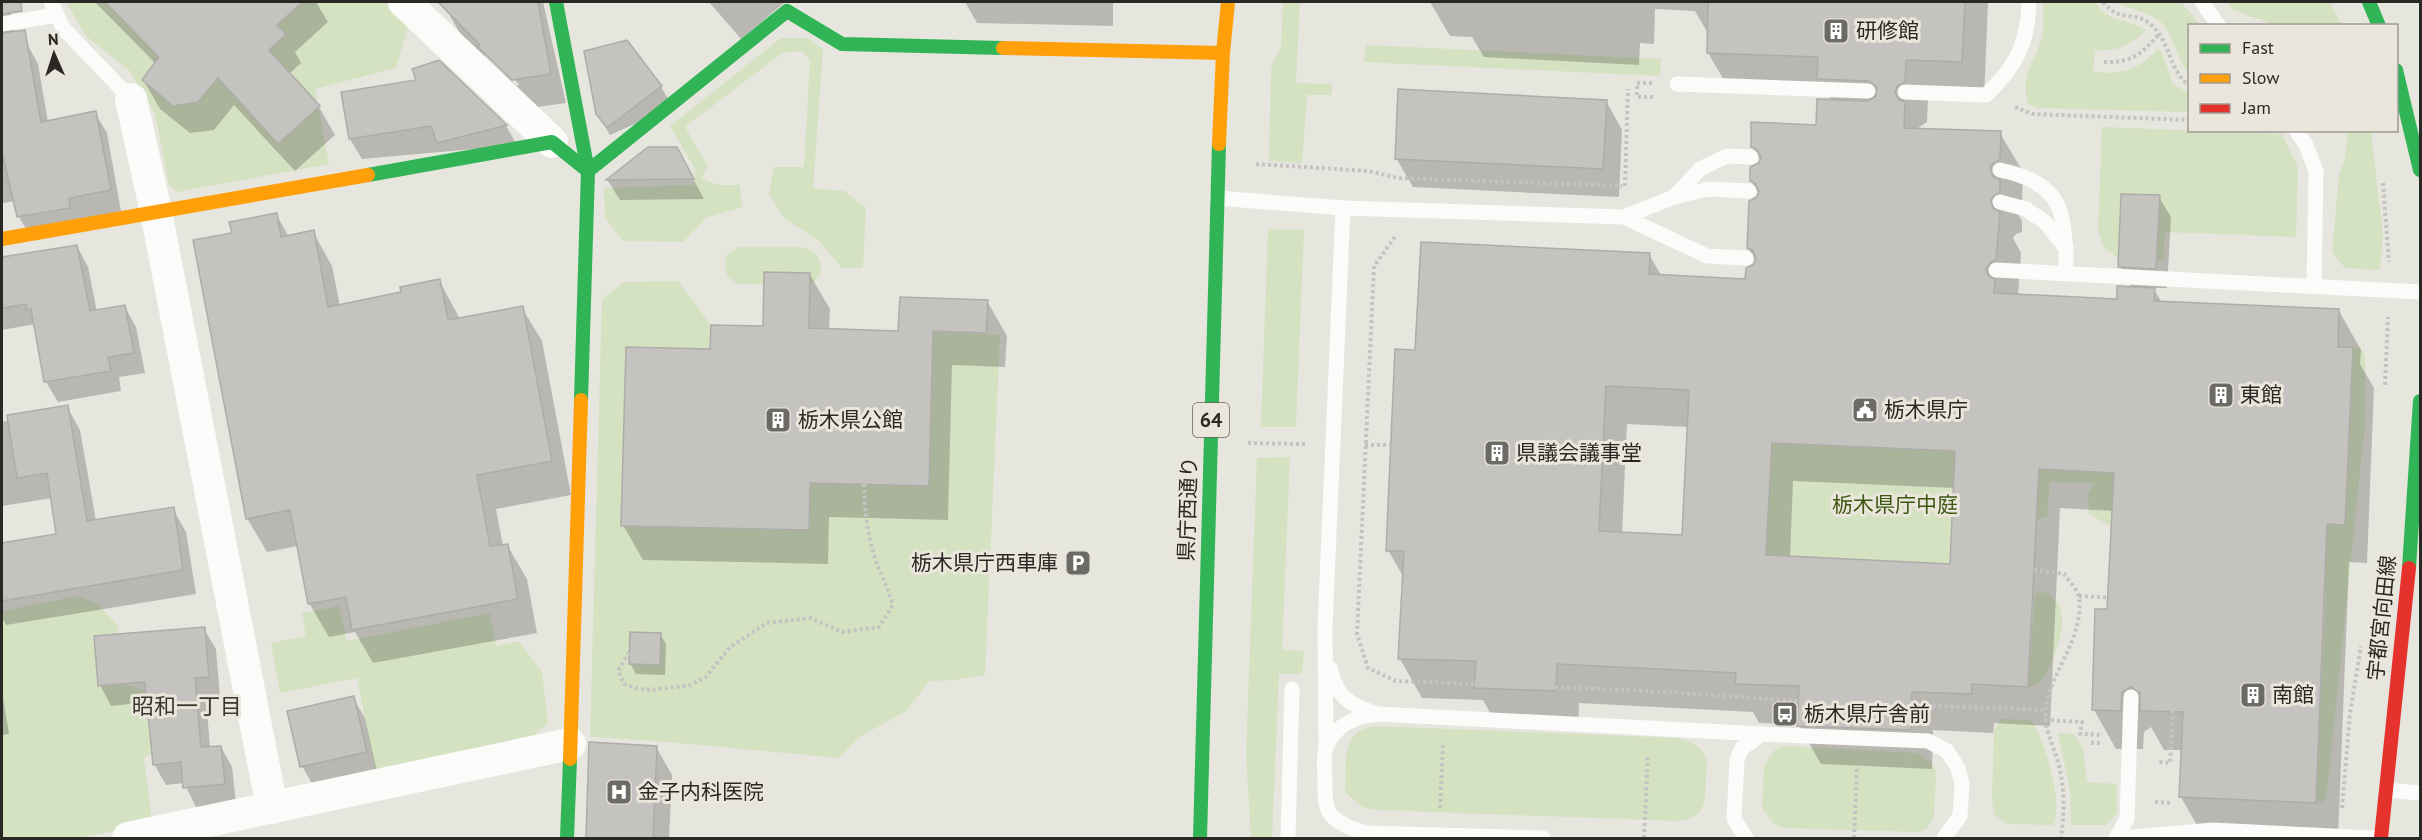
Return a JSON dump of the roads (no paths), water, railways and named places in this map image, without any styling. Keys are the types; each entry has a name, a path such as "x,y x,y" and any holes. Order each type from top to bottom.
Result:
{"street":[{"path":"404,2 552,142 588,171"},
{"path":"556,2 588,171 567,838"},
{"name":"県庁西通り","path":"1200,838 1217,198 1222,53 1228,2"},
{"path":"2369,2 2378,24"},
{"path":"588,171 788,6 842,44 1222,53"},
{"path":"2398,74 2419,150"},
{"path":"132,99 272,808"},
{"path":"2,239 552,142"},
{"name":"宇都宮向田線","path":"2381,838 2410,555 2421,401"},
{"path":"128,838 570,744"}],"lane":[{"path":"1905,92 1986,95 2002,80 2015,60 2028,28 2029,2"},
{"path":"2202,2 2218,24"},
{"path":"2,24 54,8 63,28 132,99"},
{"path":"1677,84 1868,91"},
{"path":"2297,132 2307,145 2316,171 2314,286"},
{"path":"1674,197 1700,169 1727,156 1751,157"},
{"path":"2000,170 2021,174 2052,195 2060,212 2066,249 2066,274"},
{"path":"1624,217 1674,197 1709,189 1749,191"},
{"path":"1217,198 1343,208 1624,217 1707,256 1746,258"},
{"path":"2000,202 2026,209 2046,223 2066,249"},
{"path":"1343,208 1325,644 1324,796 1331,815 1347,826 1366,832 1417,836 1439,834 1543,838"},
{"path":"1995,270 2421,291"},
{"path":"1325,644 1334,683 1344,699 1351,705 1378,714"},
{"path":"1288,838 1292,689"},
{"path":"2116,838 2127,819 2131,697"},
{"path":"1326,749 1334,734 1347,722 1366,715 1378,714 1928,741 1947,751 1958,768 1962,784 1960,816 1944,838"},
{"path":"1746,838 1734,819 1737,759 1742,748 1762,734"},
{"path":"2386,790 2421,793"},
{"path":"2122,838 2212,830 2373,838"}],"place":[{"name":"研修館","path":"1836,31"},
{"name":"東館","path":"2221,395"},
{"name":"栃木県庁","path":"1865,410"},
{"name":"栃木県公館","path":"778,420"},
{"name":"県議会議事堂","path":"1497,453"},
{"name":"栃木県庁西車庫","path":"1078,563"},
{"name":"南館","path":"2253,695"},
{"name":"栃木県庁舎前","path":"1785,714"},
{"name":"金子内科医院","path":"619,792"}],"district":[{"name":"昭和一丁目","path":"187,706"}],"park label":[{"name":"栃木県庁中庭","path":"1895,505"}]}
